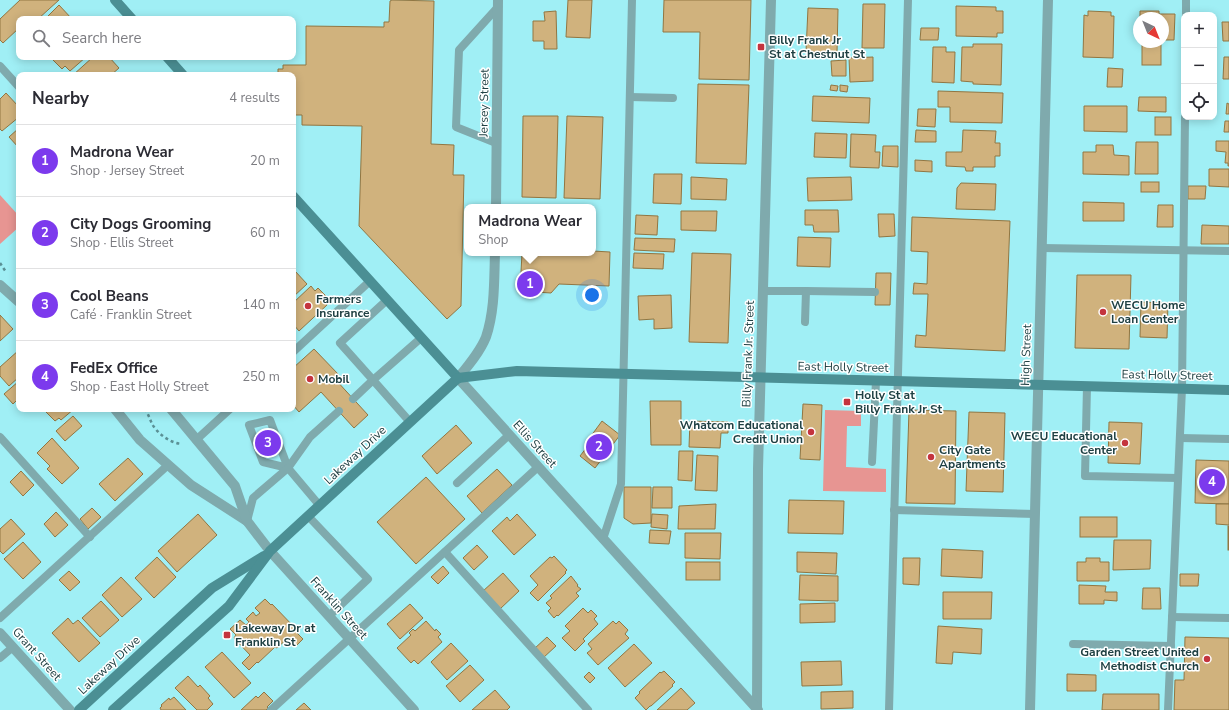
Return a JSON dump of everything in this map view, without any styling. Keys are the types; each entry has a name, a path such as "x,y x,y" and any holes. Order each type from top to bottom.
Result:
{"main road":[{"path":"119,1 130,16"},
{"path":"170,60 180,72"},
{"name":"Ellis Street","path":"296,199 458,378"},
{"name":"East Holly Street","path":"458,378 517,371 1229,390"},
{"name":"Lakeway Drive","path":"113,710 228,606 270,551 458,378"},
{"name":"Lakeway Drive","path":"79,710 212,588 270,551"}],"street":[{"name":"Billy Frank Jr. Street","path":"757,709 758,469 771,0"},
{"name":"High Street","path":"1030,710 1048,0"},
{"name":"Jersey Street","path":"496,204 498,3"},
{"path":"458,378 470,364 485,338 494,305 495,256"},
{"path":"0,285 16,299"},
{"name":"Ellis Street","path":"458,378 757,709"},
{"name":"Franklin Street","path":"117,412 140,440 191,485 247,521"},
{"name":"Franklin Street","path":"173,412 235,486 247,521 270,551 414,710"},
{"name":"Grant Street","path":"0,633 70,710"}],"lane":[{"path":"603,539 621,484 632,0"},
{"path":"889,710 908,0"},
{"path":"1186,0 1186,12"},
{"path":"496,143 456,127 459,50 498,3"},
{"path":"0,66 16,84"},
{"path":"630,97 673,98"},
{"path":"1168,710 1182,388 1185,120"},
{"path":"1042,248 1229,251"},
{"path":"296,349 370,281"},
{"path":"764,291 875,292"},
{"path":"805,322 806,291"},
{"path":"890,292 900,292"},
{"path":"387,300 340,343 410,422"},
{"path":"353,399 421,338"},
{"path":"872,462 876,381"},
{"path":"1087,386 1086,476 1178,478"},
{"path":"247,521 253,498 288,468 310,437 339,411"},
{"path":"198,442 227,412"},
{"path":"288,468 263,462 249,425 270,420 288,468 320,506"},
{"path":"457,483 509,435"},
{"path":"0,437 90,537"},
{"path":"1180,438 1229,439"},
{"path":"0,618 168,465"},
{"path":"272,710 538,467"},
{"path":"894,510 1035,514"},
{"path":"308,516 368,579 329,616"},
{"path":"445,552 588,710"},
{"path":"1172,617 1229,618"},
{"path":"1073,644 1171,646"},
{"path":"0,658 13,647"}],"path":[{"path":"147,412 155,428 170,441 188,445 198,442"}],"shaded area":[{"path":"0,195 16,213 16,230 0,244"},
{"path":"825,410 861,411 861,426 847,426 846,467 886,469 886,492 823,491"}],"building":[{"path":"20,0 59,0 41,16 16,16 16,31 3,43 0,40 0,19"},
{"path":"568,0 592,0 590,38 566,37"},
{"path":"664,0 751,0 749,80 699,79 700,32 663,32"},
{"path":"390,1 434,1 431,144 454,145 453,175 464,175 461,306 447,319 359,226 362,126 302,125 302,115 296,115 296,72 278,72 278,69 283,69 283,65 306,65 306,26 384,27 384,22 389,22"},
{"path":"863,4 885,4 884,48 862,48"},
{"path":"59,5 69,16 48,16"},
{"path":"956,6 996,7 996,11 1003,11 1003,33 997,33 997,37 956,36"},
{"path":"808,8 838,9 837,53 806,51"},
{"path":"556,11 557,49 544,49 544,41 533,41 533,21 545,21 544,12"},
{"path":"1088,11 1111,12 1111,16 1114,16 1113,58 1083,57 1084,15 1088,16"},
{"path":"1140,11 1159,11 1159,12"},
{"path":"1169,14 1175,14 1174,40 1169,40"},
{"path":"1222,22 1229,22 1229,41 1223,41"},
{"path":"921,28 939,28 938,40 920,40"},
{"path":"973,44 1002,44 1001,85 973,84 973,82 961,81 962,47 973,47"},
{"path":"933,47 946,47 946,52 955,52 954,83 932,82"},
{"path":"1142,48 1161,48 1161,65 1142,65"},
{"path":"873,57 873,81 850,82 849,58"},
{"path":"1224,57 1229,57 1229,79 1223,79"},
{"path":"53,60 83,60 70,71 65,66 62,69"},
{"path":"90,60 112,60 119,68 114,72 76,72"},
{"path":"846,60 846,76 832,76 831,61"},
{"path":"1108,68 1123,69 1122,87 1107,87"},
{"path":"698,84 749,85 746,164 696,163"},
{"path":"831,85 838,86 837,91 830,90"},
{"path":"840,85 848,86 847,92 840,91"},
{"path":"938,91 1003,93 1002,123 950,122 950,107 938,107"},
{"path":"6,93 16,104 16,119 2,131 0,129 0,99"},
{"path":"813,96 870,98 869,123 812,121"},
{"path":"1139,97 1166,97 1166,112 1138,111"},
{"path":"1227,103 1229,104 1229,114 1226,114"},
{"path":"1084,106 1127,106 1127,132 1084,131"},
{"path":"918,109 936,109 935,127 917,126"},
{"path":"523,116 558,116 556,198 522,197"},
{"path":"567,116 603,117 600,199 564,198"},
{"path":"1155,117 1171,117 1171,135 1155,135"},
{"path":"1225,121 1229,121 1229,132 1224,132"},
{"path":"916,130 936,131 936,142 915,142"},
{"path":"963,130 996,131 995,143 1000,143 1000,156 995,156 995,167 973,167 973,171 966,171 965,167 946,166 946,152 962,152"},
{"path":"16,131 16,145 9,137"},
{"path":"815,133 847,134 846,158 814,157"},
{"path":"851,134 876,135 875,152 880,152 879,168 850,167"},
{"path":"1216,141 1229,141 1229,166 1228,163 1225,163 1226,152 1216,151"},
{"path":"1136,142 1158,142 1158,174 1135,174"},
{"path":"1096,145 1113,145 1114,155 1129,156 1129,175 1083,174 1083,152 1096,152"},
{"path":"883,146 898,146 898,167 882,166"},
{"path":"915,160 932,161 932,172 915,171"},
{"path":"1209,169 1229,169 1229,187 1209,186"},
{"path":"654,174 682,174 681,204 653,203"},
{"path":"691,177 727,179 726,200 691,199"},
{"path":"851,177 852,200 808,201 807,178"},
{"path":"1141,182 1159,182 1159,192 1141,192"},
{"path":"961,183 996,184 995,210 956,209 957,188"},
{"path":"1188,186 1206,186 1205,199 1188,199"},
{"path":"1083,202 1124,203 1124,221 1083,221"},
{"path":"1158,205 1173,205 1173,227 1157,227"},
{"path":"805,210 838,210 839,232 814,232 813,225 805,225"},
{"path":"681,211 717,211 716,231 681,230"},
{"path":"878,214 894,214 895,236 879,237"},
{"path":"636,215 658,216 657,235 635,234"},
{"path":"912,217 1010,221 1005,351 915,347 916,335 926,336 928,294 913,294 914,283 927,284 928,252 911,251"},
{"path":"1202,225 1229,226 1229,244 1201,244"},
{"path":"798,237 831,238 830,267 797,266"},
{"path":"635,238 675,239 674,252 634,250"},
{"path":"596,251 610,252 609,286 559,284 551,293 520,291 522,256 596,256"},
{"path":"634,253 664,254 663,269 633,268"},
{"path":"692,253 731,254 728,343 689,342"},
{"path":"296,272 307,284 296,294"},
{"path":"876,273 891,273 890,305 875,305"},
{"name":"WECU Home Loan Center","path":"1077,275 1131,275 1129,349 1075,348"},
{"path":"311,286 315,291 318,288 330,300 326,303 327,305 299,331 296,328 296,300"},
{"path":"671,295 672,328 654,329 654,319 639,320 638,296"},
{"path":"1141,302 1168,303 1167,338 1140,337"},
{"path":"0,315 13,329 0,341"},
{"path":"314,349 339,375 335,379 368,415 354,428 321,392 299,412 296,408 296,365"},
{"path":"16,353 16,380 9,386 0,376 0,367"},
{"path":"16,384 16,401 13,404 4,394"},
{"path":"650,401 681,401 681,445 651,445"},
{"name":"Whatcom Educational Credit Union","path":"803,404 822,405 820,460 800,459"},
{"name":"City Gate Apartments","path":"909,410 956,411 955,504 906,503"},
{"path":"46,412 70,412 61,420 59,418 55,421"},
{"path":"969,412 1005,413 1003,492 966,491"},
{"path":"73,416 82,426 65,441 56,431"},
{"path":"602,421 620,435 595,468 580,456 594,438 591,436"},
{"path":"690,421 728,422 728,433 721,433 720,448 689,447"},
{"name":"WECU Educational Center","path":"1109,422 1142,423 1140,464 1108,463"},
{"path":"456,425 472,443 437,474 422,456"},
{"path":"271,431 278,451 266,456 259,435"},
{"path":"52,438 79,468 62,484 47,469 50,466 37,453"},
{"path":"679,451 693,451 692,481 678,480"},
{"path":"697,455 718,456 717,491 695,490"},
{"path":"128,458 143,474 115,501 99,484"},
{"path":"1196,460 1229,461 1229,504 1195,503"},
{"path":"497,469 512,485 482,513 467,496"},
{"path":"21,471 34,485 23,496 10,482"},
{"path":"426,477 465,519 416,564 377,522"},
{"path":"624,487 651,487 651,523 633,524 624,518"},
{"path":"653,487 672,487 672,508 652,508"},
{"path":"789,500 844,501 843,534 788,533"},
{"path":"716,504 715,529 678,529 679,506"},
{"path":"1216,504 1229,504 1229,525 1216,524"},
{"path":"92,508 101,517 88,529 80,519"},
{"path":"56,512 68,525 55,537 44,524"},
{"path":"198,514 217,535 177,572 158,551"},
{"path":"517,514 536,535 514,555 492,531 507,517 510,521"},
{"path":"652,514 668,515 667,529 651,527"},
{"path":"1080,517 1117,517 1117,537 1080,537"},
{"path":"11,519 25,534 3,554 0,551 0,529"},
{"path":"1229,526 1229,550 1228,550"},
{"path":"650,530 671,531 669,544 649,543"},
{"path":"685,533 721,533 720,559 685,558"},
{"path":"1114,540 1151,540 1150,569 1113,570"},
{"path":"23,542 41,562 23,579 4,559"},
{"path":"477,545 488,557 474,570 463,558"},
{"path":"942,549 983,551 982,578 941,576"},
{"path":"797,552 837,553 836,574 797,572"},
{"path":"554,556 567,570 565,572 566,573 538,601 530,593 538,585 530,576 550,557 552,558"},
{"path":"157,557 176,577 154,598 135,578"},
{"path":"903,558 920,558 919,585 903,584"},
{"path":"1086,558 1100,558 1100,562 1109,562 1109,581 1077,581 1077,562 1086,562"},
{"path":"686,562 720,562 720,580 686,580"},
{"path":"443,566 449,573 438,584 431,577"},
{"path":"69,571 80,582 70,591 59,580"},
{"path":"503,573 519,591 500,609 483,591"},
{"path":"1180,574 1199,574 1198,586 1180,586"},
{"path":"800,575 838,576 838,601 799,600"},
{"path":"571,576 578,585 577,586 581,589 576,593 579,596 554,618 548,611 551,608 546,603 552,598 550,596"},
{"path":"121,577 142,599 122,617 102,595"},
{"path":"1079,585 1106,586 1105,592 1117,592 1117,601 1104,600 1104,604 1079,604"},
{"path":"1143,588 1160,588 1161,609 1142,609"},
{"path":"943,592 992,592 991,619 943,619"},
{"path":"265,599 271,605 272,604 297,630 295,631 303,639 297,645 289,637 249,670 242,663 250,655 234,638 236,635 230,629 240,620 246,625 249,622 246,619 253,612 256,616 260,613 255,608"},
{"path":"101,601 119,620 100,637 82,618"},
{"path":"835,603 835,622 800,623 800,604"},
{"path":"410,604 423,618 400,639 387,624"},
{"path":"583,608 588,613 591,610 597,616 594,619 598,624 583,639 585,641 575,651 562,638 570,631 565,626"},
{"path":"68,618 73,624 78,620 100,643 79,662 52,633"},
{"path":"426,621 435,631 436,629 441,634 438,637 442,642 418,664 414,660 411,663 397,648 411,635 409,633 413,629 415,631"},
{"path":"613,621 616,624 619,621 628,630 625,634 629,638 598,665 587,653 592,649 588,644"},
{"path":"938,626 982,629 981,654 953,652 952,664 936,663"},
{"path":"547,637 556,646 543,658 534,649"},
{"name":"Garden Street United Methodist Church","path":"1185,637 1229,638 1229,710 1174,710 1175,680 1184,680"},
{"path":"451,643 468,661 447,680 431,662"},
{"path":"634,644 652,663 625,687 608,668"},
{"path":"222,652 251,683 234,698 205,667"},
{"path":"841,661 842,685 802,686 801,662"},
{"path":"470,665 484,680 460,702 446,686"},
{"path":"664,671 675,682 672,685 673,686 646,710 635,698 640,693 639,692 660,672 661,673"},
{"path":"589,672 595,678 590,683 584,677"},
{"path":"1067,674 1096,675 1096,691 1067,691"},
{"path":"188,676 198,687 200,685 210,696 208,698 213,704 207,710 197,710 175,688"},
{"path":"681,688 695,703 687,710 657,710"},
{"path":"495,690 510,707 507,710 472,710"},
{"path":"853,691 853,708 821,709 821,692"},
{"path":"264,692 273,701 266,710 241,710 256,696 258,698"},
{"path":"1103,694 1159,694 1159,710 1102,710"},
{"path":"174,697 186,710 161,710 161,705 169,698 170,700"},
{"path":"304,703 311,710 296,710"}],"place":[{"name":"Billy Frank Jr St at Chestnut St","path":"761,47"},
{"name":"Madrona Wear","path":"530,284"},
{"name":"Farmers Insurance","path":"308,306"},
{"name":"WECU Home Loan Center","path":"1103,312"},
{"name":"Mobil","path":"310,379"},
{"name":"Holly St at Billy Frank Jr St","path":"847,402"},
{"name":"Whatcom Educational Credit Union","path":"811,432"},
{"name":"Cool Beans","path":"268,443"},
{"name":"WECU Educational Center","path":"1125,443"},
{"name":"City Dogs Grooming","path":"599,447"},
{"name":"City Gate Apartments","path":"931,457"},
{"name":"FedEx Office","path":"1212,482"},
{"name":"Lakeway Dr at Franklin St","path":"227,635"},
{"name":"Garden Street United Methodist Church","path":"1207,659"}]}
